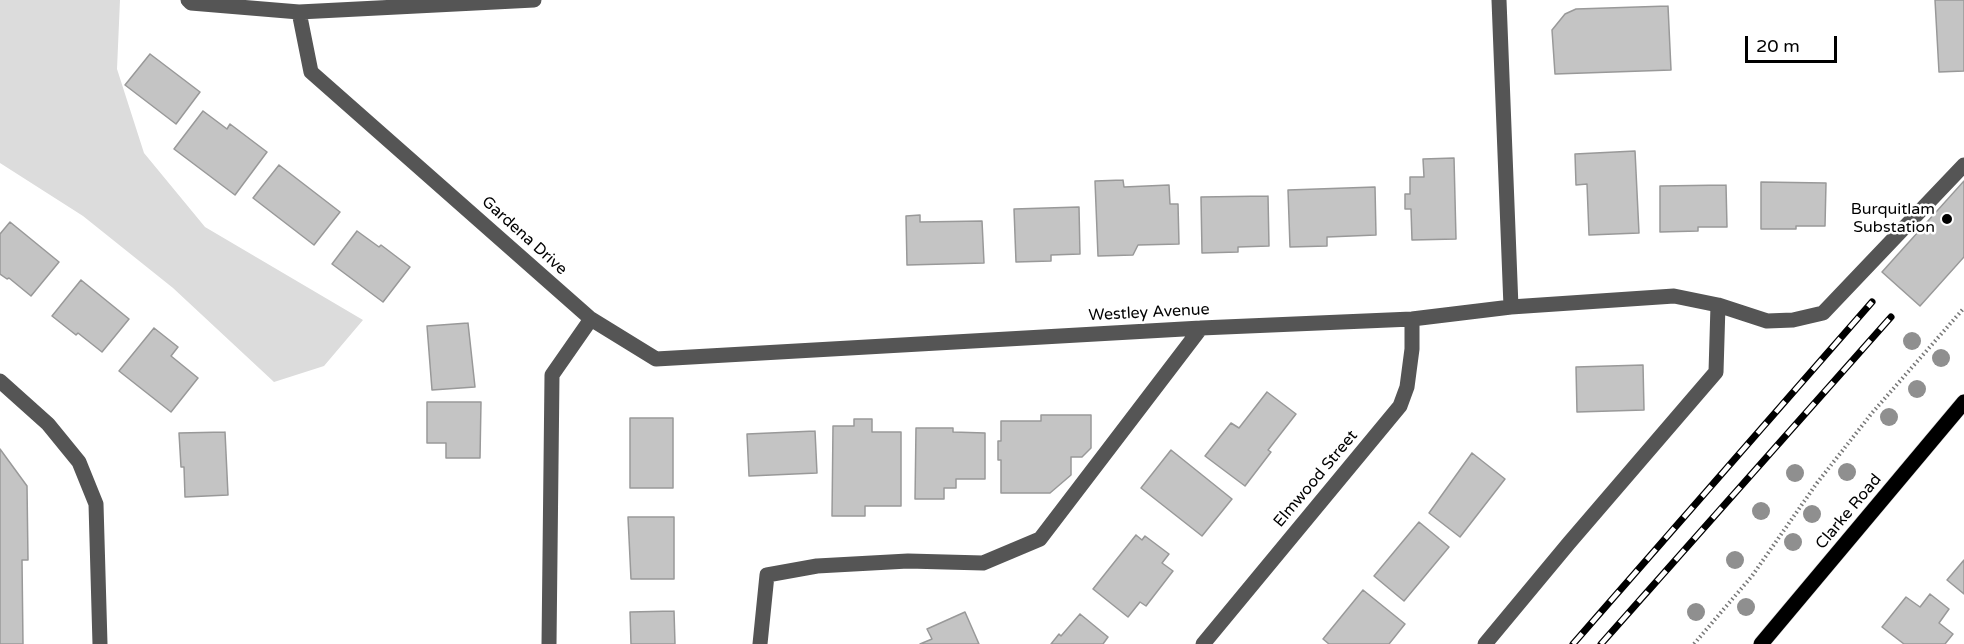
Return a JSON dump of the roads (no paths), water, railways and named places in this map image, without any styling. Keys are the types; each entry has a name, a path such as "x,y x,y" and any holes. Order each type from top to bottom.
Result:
{"main road":[{"name":"Clarke Road","path":"1761,644 1964,402"}],"street":[{"path":"188,0 191,3 299,12 534,0"},
{"path":"1498,0 1511,307"},
{"name":"Gardena Drive","path":"299,12 311,72 591,319"},
{"name":"Westley Avenue","path":"591,319 656,359 1201,328 1412,319 1511,307 1674,296 1718,305 1767,321 1793,320 1823,313 1964,165"},
{"path":"1485,644 1716,372 1718,305"},
{"path":"549,644 552,375 591,319"},
{"name":"Elmwood Street","path":"1203,644 1400,406 1407,387 1412,349 1412,319"},
{"path":"760,644 767,575 817,566 908,561 983,562 1040,539 1201,328"},
{"path":"0,381 48,424 79,462 96,504 100,644"}],"railway":[{"path":"1573,644 1872,302"},
{"path":"1601,644 1891,317"}],"place":[{"name":"Burquitlam Substation","path":"1947,219"}]}
